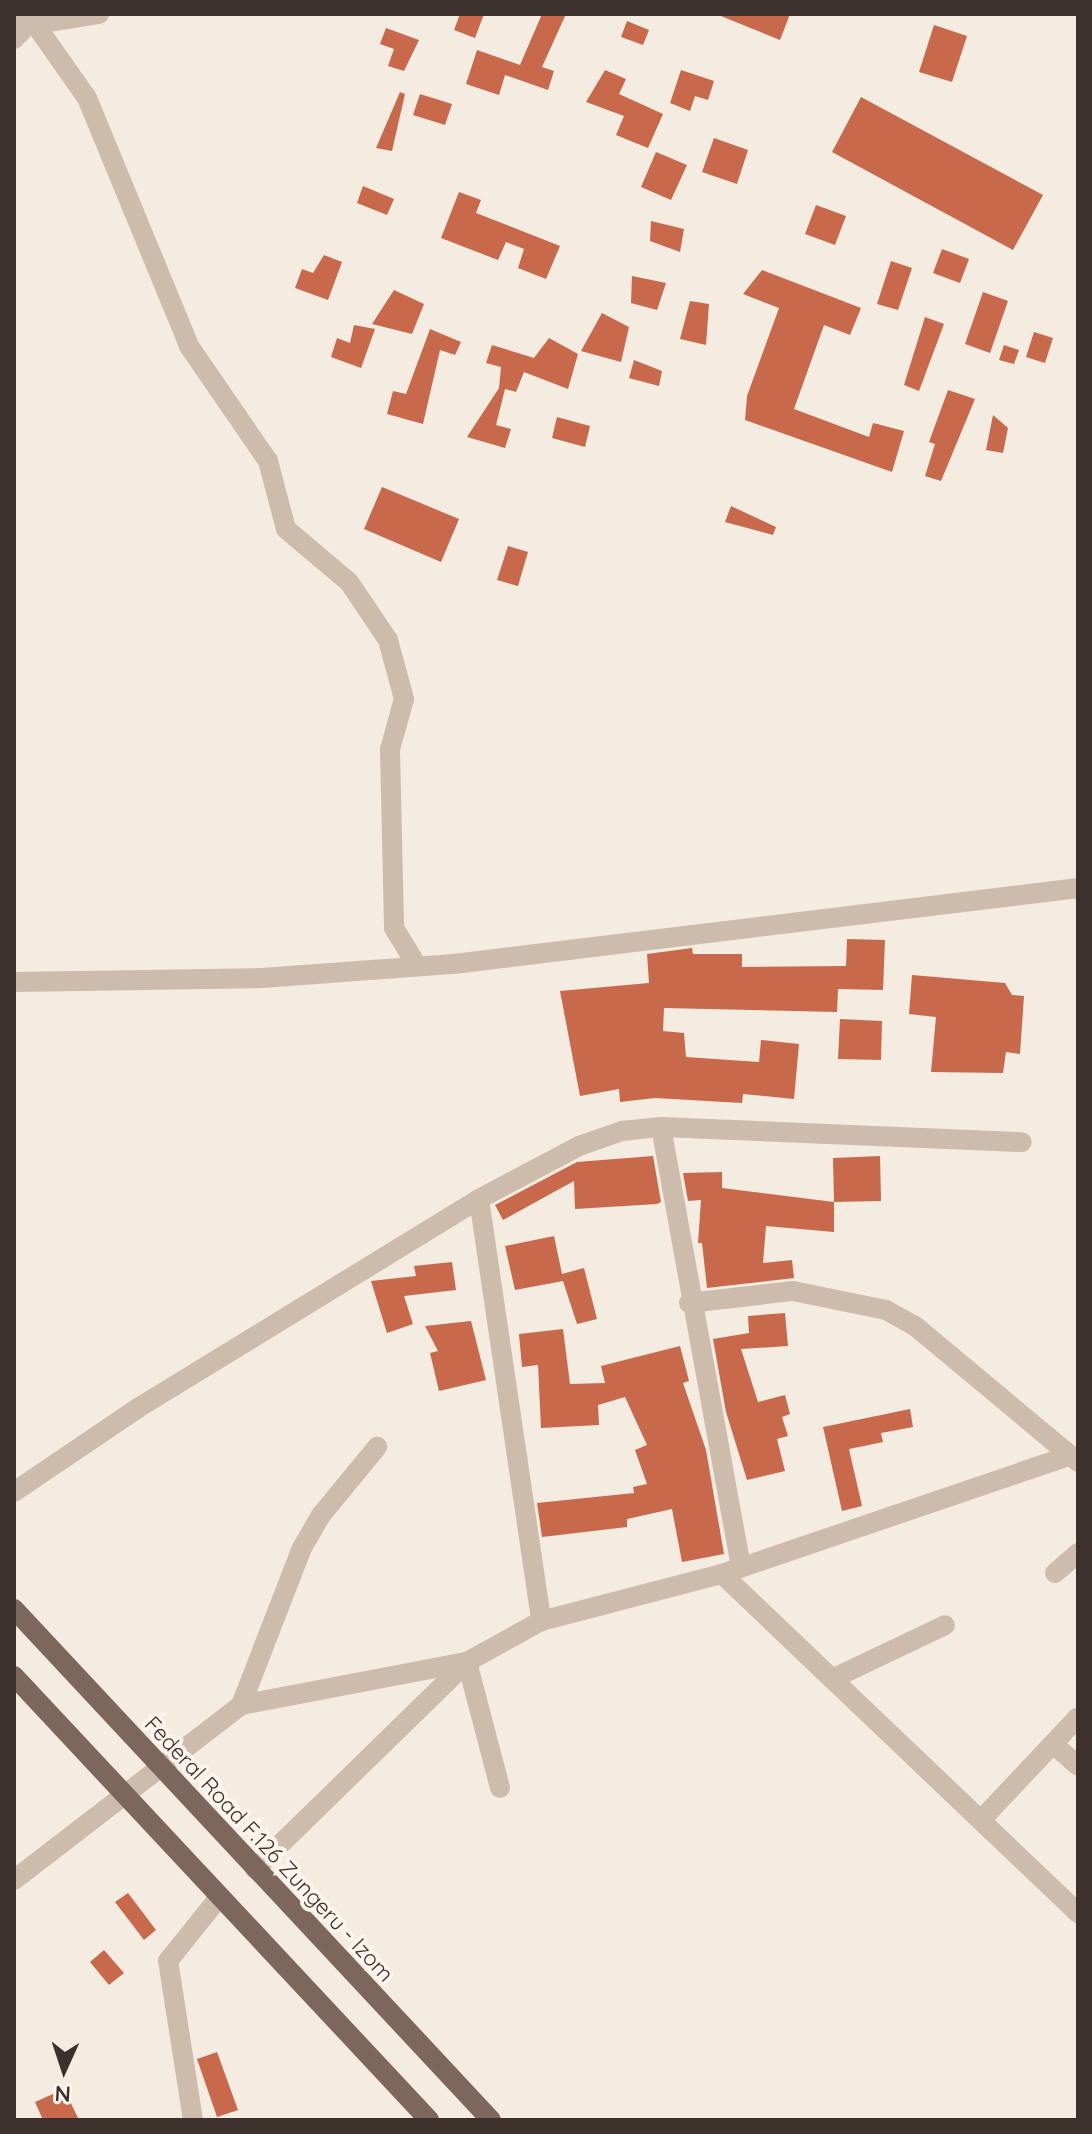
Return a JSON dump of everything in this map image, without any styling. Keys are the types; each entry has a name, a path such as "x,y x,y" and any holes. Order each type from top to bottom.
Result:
{"main road":[{"name":"Federal Road F.126 Zungeru - Izom","path":"14,1609 491,2120"},
{"path":"14,1676 429,2120"}],"street":[{"path":"14,39 29,20 99,14"},
{"path":"29,20 87,98 189,346 268,461 286,529 349,582 388,640 404,699 390,749 394,928 416,964"},
{"path":"14,982 262,978 614,947 1078,888"},
{"path":"14,1492 138,1408 479,1199 579,1146 622,1131 661,1127 1022,1142"},
{"path":"661,1127 732,1571 832,1679 1078,1913"},
{"path":"479,1199 541,1621"},
{"path":"689,1303 793,1291 886,1310 915,1326 1074,1459"},
{"path":"241,1705 302,1548 322,1514 377,1447"},
{"path":"255,1869 467,1662 541,1621 732,1571 1074,1459"},
{"path":"1055,1573 1078,1553"},
{"path":"832,1679 945,1625"},
{"path":"14,1880 157,1765 241,1705 467,1662"},
{"path":"467,1662 500,1788"},
{"path":"981,1820 1078,1717"},
{"path":"1053,1744 1078,1766"},
{"path":"193,2120 168,1961 220,1896"}],"building":[{"path":"460,14 484,14 475,38 454,30"},
{"path":"542,14 566,14 542,67 554,71 548,90 505,75 499,95 466,84 477,50 520,65"},
{"path":"716,14 790,14 780,40"},
{"path":"627,21 649,30 643,45 621,37"},
{"path":"934,25 967,36 952,82 919,72"},
{"path":"386,28 419,40 404,71 388,66 394,49 380,44"},
{"path":"605,70 626,79 619,94 663,114 648,148 616,135 624,116 586,102"},
{"path":"681,70 714,81 708,100 695,96 690,111 670,103"},
{"path":"400,92 405,94 392,151 376,148"},
{"path":"420,94 452,104 445,125 413,115"},
{"path":"861,97 1043,195 1013,250 832,152"},
{"path":"714,138 748,150 737,184 702,172"},
{"path":"656,152 687,165 671,200 641,187"},
{"path":"363,186 394,199 387,215 357,203"},
{"path":"459,192 481,200 476,213 560,246 546,279 518,268 524,249 506,242 498,260 441,238"},
{"path":"816,205 846,216 835,245 805,234"},
{"path":"651,221 684,229 680,252 650,241"},
{"path":"942,249 969,259 960,283 933,273"},
{"path":"324,255 342,262 328,300 295,288 302,269 313,273"},
{"path":"891,261 912,268 898,310 877,304"},
{"path":"762,270 861,308 850,335 824,325 794,409 869,437 873,423 904,431 892,472 745,420 747,396 779,308 743,294"},
{"path":"632,276 666,283 657,310 631,303"},
{"path":"394,290 424,304 412,334 372,324"},
{"path":"983,292 1008,301 990,353 965,344"},
{"path":"690,301 709,304 706,345 680,339"},
{"path":"602,313 629,327 621,362 581,351"},
{"path":"925,317 944,324 919,391 904,385"},
{"path":"354,325 375,329 361,368 331,357 337,338 350,343"},
{"path":"430,329 461,342 455,355 440,350 423,424 387,414 393,391 406,394"},
{"path":"1034,332 1053,338 1045,363 1026,357"},
{"path":"549,338 578,354 568,389 524,372 516,392 505,389 496,425 511,429 505,448 467,437 499,388 501,367 486,363 492,345 534,358"},
{"path":"1004,345 1019,350 1014,364 999,360"},
{"path":"634,360 662,371 659,386 629,378"},
{"path":"948,390 975,399 941,481 925,476 935,444 929,442"},
{"path":"993,415 1008,428 1003,453 986,450"},
{"path":"557,417 590,426 585,447 552,438"},
{"path":"382,487 459,519 441,562 364,529"},
{"path":"731,506 776,527 773,535 725,522"},
{"path":"508,546 528,552 518,586 497,580"},
{"path":"847,939 885,940 883,990 838,989 837,1012 664,1008 663,1031 684,1033 686,1057 759,1062 761,1040 799,1044 794,1099 743,1094 742,1103 655,1098 620,1102 619,1089 580,1096 560,991 649,983 647,954 692,948 693,954 742,954 742,967 846,966"},
{"path":"912,975 1005,983 1012,995 1024,996 1020,1054 1006,1052 1003,1073 931,1072 936,1017 909,1014"},
{"path":"840,1019 882,1021 881,1060 838,1059"},
{"path":"653,1156 661,1202 657,1204 575,1209 574,1181 503,1220 495,1205 577,1162"},
{"path":"880,1156 881,1201 834,1202 833,1158"},
{"path":"722,1172 722,1188 834,1202 834,1232 766,1226 763,1263 792,1260 794,1278 707,1288 702,1243 698,1243 701,1200 688,1201 683,1173"},
{"path":"554,1236 562,1274 584,1268 597,1319 577,1324 563,1281 515,1290 505,1246"},
{"path":"452,1262 456,1290 404,1296 413,1324 387,1333 371,1281 416,1276 414,1266"},
{"path":"785,1313 788,1346 741,1349 758,1402 785,1395 790,1414 782,1417 788,1436 777,1439 785,1471 747,1480 726,1412 713,1339 749,1333 748,1316"},
{"path":"471,1321 486,1380 439,1391 430,1353 438,1351 425,1326"},
{"path":"563,1329 570,1384 605,1383 601,1366 680,1346 689,1381 683,1383 706,1450 724,1554 682,1562 672,1509 627,1519 627,1527 542,1537 537,1503 634,1493 633,1487 647,1484 635,1450 647,1445 625,1397 598,1405 599,1425 541,1428 538,1365 522,1367 519,1334"},
{"path":"910,1409 913,1427 881,1433 883,1442 849,1449 862,1506 842,1511 823,1427"},
{"path":"128,1893 156,1930 144,1940 115,1902"},
{"path":"104,1950 124,1973 109,1985 90,1962"},
{"path":"217,2052 238,2110 217,2117 197,2059"},
{"path":"64,2089 79,2120 43,2120 35,2102"}]}
